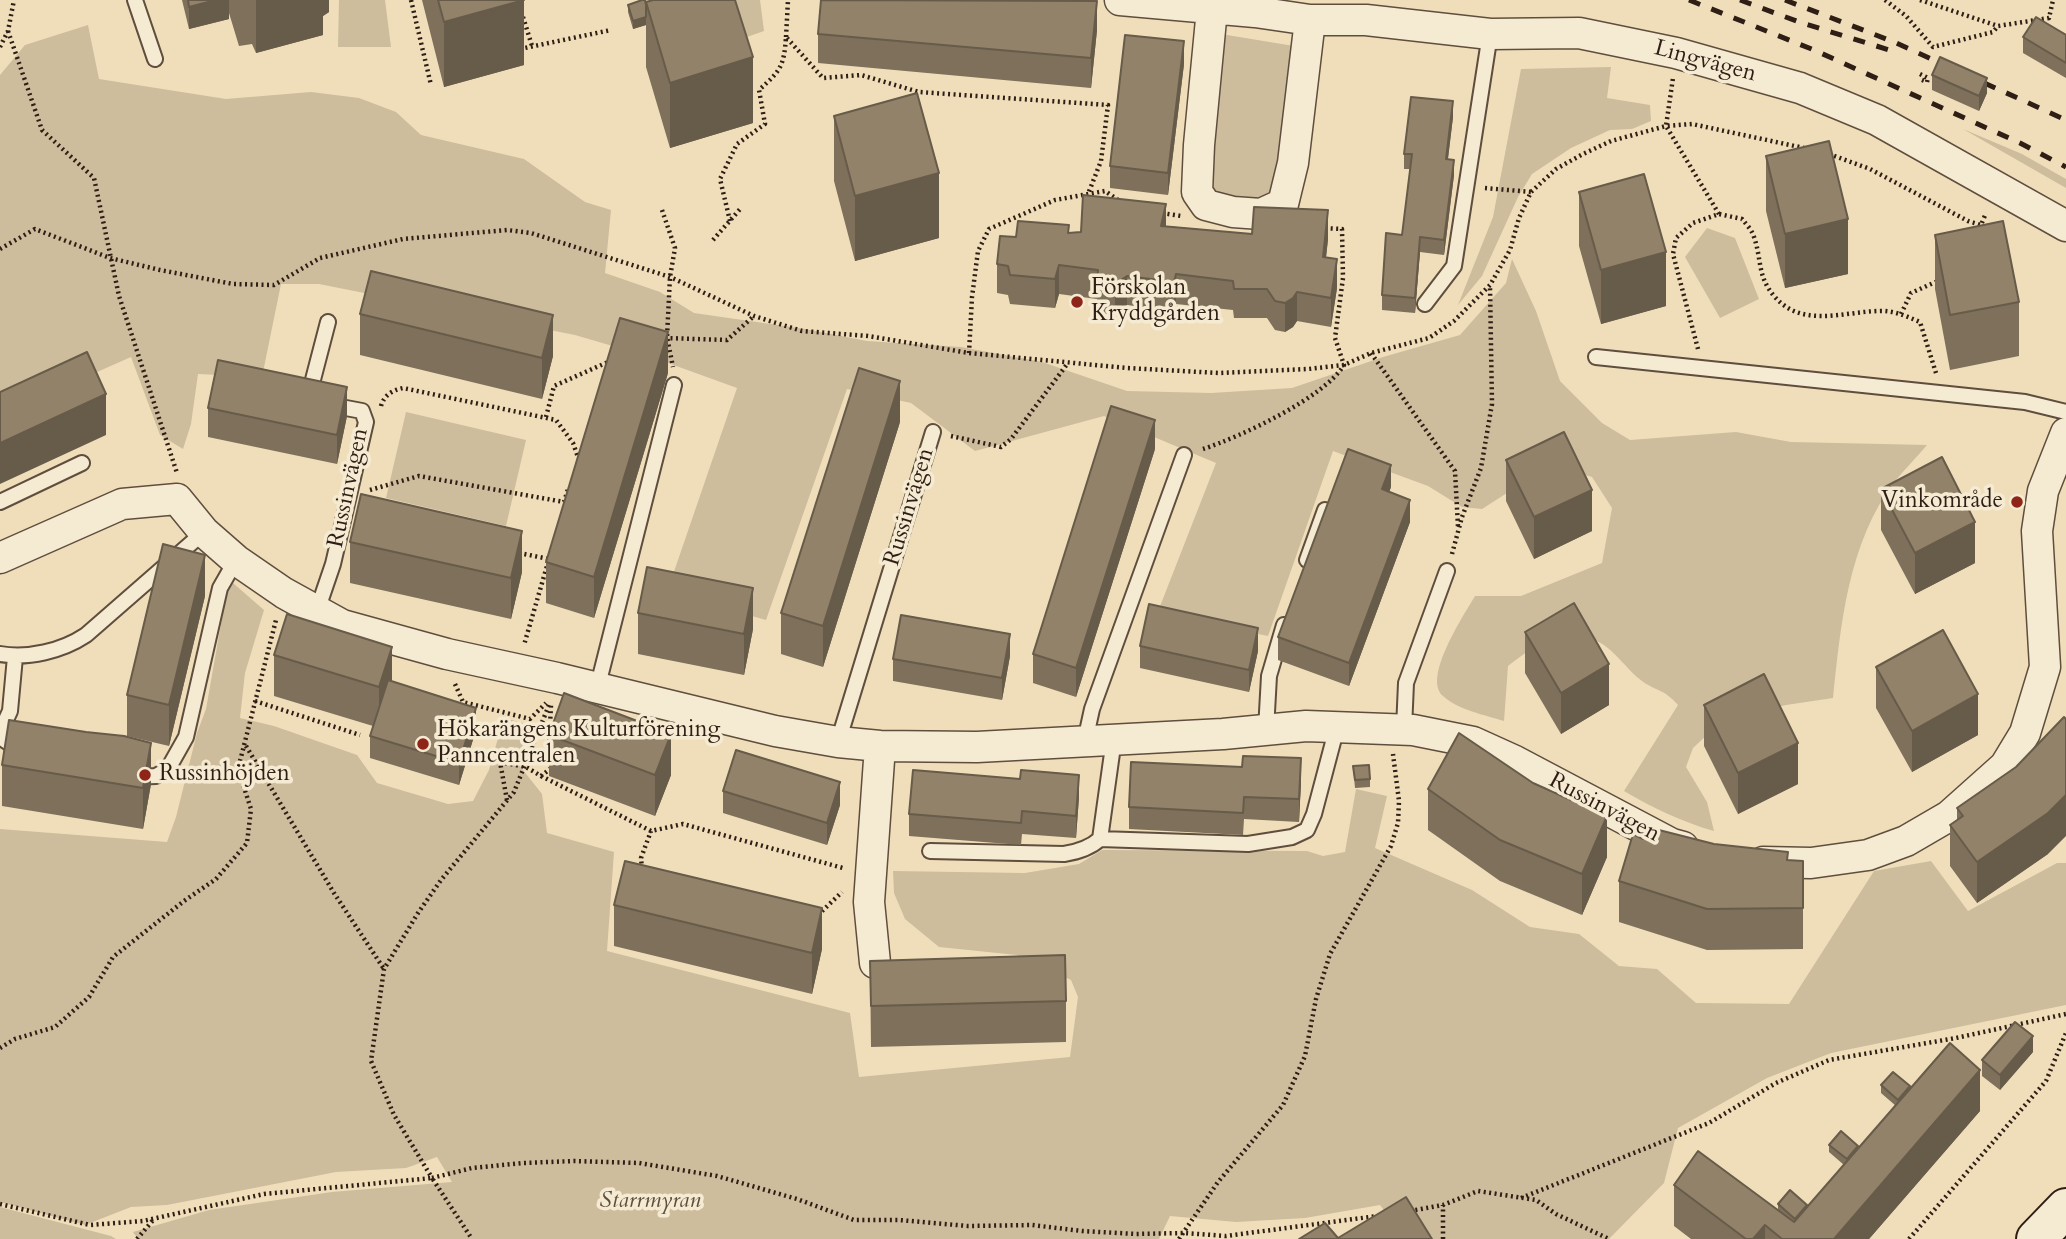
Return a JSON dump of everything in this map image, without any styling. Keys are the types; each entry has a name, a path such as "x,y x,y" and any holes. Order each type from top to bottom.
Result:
{"main road":[{"path":"2036,1239 2066,1208"}],"street":[{"name":"Lingvägen","path":"1120,0 1179,3 1212,9 1256,6 1310,20 1366,20 1490,34 1579,33 1676,53 1800,88 1877,120 2066,226"},
{"path":"1212,9 1197,192 1206,205 1233,212 1261,214 1283,204 1293,163 1310,20"},
{"name":"Russinvägen","path":"177,499 204,532 236,561 284,593 342,625 447,653 775,731 880,746 977,747 1306,726 1399,729 1474,742 1672,844 1722,857 1811,863 1868,855 1906,841 1949,816 2005,766 2025,733 2045,667 2037,531 2043,491 2066,433"},
{"path":"0,558 122,503 177,499"},
{"path":"875,963 869,902 880,746"}],"lane":[{"path":"135,0 155,59"},
{"path":"1425,304 1454,265 1490,34"},
{"name":"Russinvägen","path":"317,611 333,564 366,422 362,411 319,402 309,396 328,322"},
{"path":"1596,357 2025,402 2066,412"},
{"path":"597,689 674,385"},
{"name":"Russinvägen","path":"838,742 933,432"},
{"path":"1100,839 1100,740 1092,709 1184,455"},
{"path":"0,502 82,463"},
{"path":"1302,575 1325,510"},
{"path":"35,758 25,754 0,735 10,711 7,655 72,644 86,635 204,532"},
{"path":"115,775 156,776 168,769 186,737 220,589 236,561"},
{"path":"1399,729 1406,683 1447,571"},
{"path":"1266,730 1269,676 1288,614"},
{"path":"930,851 1064,853 1093,845 1100,839 1248,844 1292,837 1307,830 1314,814 1338,727"}],"path":[{"path":"0,47 8,31 14,0"},
{"path":"411,0 431,85"},
{"path":"730,221 720,179 737,144 765,124 759,90 780,71 785,60 788,0"},
{"path":"1885,0 1906,16 1933,47 1993,32 1998,26"},
{"path":"1920,0 1998,26 2049,18 2053,0"},
{"path":"521,12 532,46"},
{"path":"520,49 611,30"},
{"path":"8,31 42,130 94,178 119,296 182,490 177,499"},
{"path":"786,37 823,78 861,75 919,92 1108,105 1101,161 1088,194"},
{"path":"1933,49 1952,42"},
{"path":"1676,53 1666,126 1719,214"},
{"path":"1920,77 1928,78 1927,81 1934,84"},
{"path":"0,249 35,229 110,258 200,279 233,284 274,285 320,258 404,239 508,230 531,233 670,277 754,316 802,331 867,336 969,353 1069,362 1219,373 1308,369 1344,365 1371,353 1429,338 1454,321 1490,285 1510,250 1519,218 1531,192 1556,169 1611,141 1666,126 1692,124 1808,149"},
{"path":"1821,152 1870,169 1968,221"},
{"path":"1466,186 1531,192"},
{"path":"969,353 978,250 989,229 1055,200 1105,191 1125,205"},
{"path":"712,240 741,208"},
{"path":"662,210 675,247 670,277 667,337 674,371 663,368"},
{"path":"1704,370 1673,254 1676,239 1693,223 1719,214 1742,219 1754,234 1761,276 1786,308 1813,317 1881,310 1920,322 1943,395"},
{"path":"1977,234 1981,225"},
{"path":"1184,455 1215,445 1286,412 1338,376 1344,365 1335,338 1343,278 1342,229"},
{"path":"1901,314 1911,293 1945,278"},
{"path":"1447,571 1481,468 1492,404 1490,285"},
{"path":"658,342 667,337 727,340 754,316"},
{"path":"1371,353 1455,471 1458,532"},
{"path":"546,417 554,386 608,362 619,360"},
{"path":"604,374 608,362"},
{"path":"933,432 1001,447 1011,439 1069,362"},
{"path":"380,414 382,401 393,390 403,388 556,419 562,425 579,460"},
{"path":"575,470 583,447"},
{"path":"348,495 419,476 564,502"},
{"path":"561,513 571,481"},
{"path":"523,651 552,548"},
{"path":"510,551 549,559"},
{"path":"0,1048 15,1039 55,1027 89,997 113,957 184,901 216,880 247,843 251,809 239,769 284,593"},
{"path":"472,1239 394,1115 371,1061 384,970 441,880 514,792 552,698 548,736 552,768 541,776"},
{"path":"255,701 360,735"},
{"path":"1179,1239 1218,1182 1283,1105 1305,1056 1316,999 1330,954 1391,846 1398,823 1399,801 1392,752 1399,729"},
{"path":"245,745 384,970"},
{"path":"507,800 500,762 526,767 651,831 683,824 838,865 848,871"},
{"path":"642,880 641,858 651,831"},
{"path":"815,918 850,885"},
{"path":"1521,1198 1709,1123 1776,1083 1829,1060 1956,1038 2066,1014"},
{"path":"1909,1239 2046,1081 2066,1033"},
{"path":"0,1205 90,1225 154,1219 264,1194 432,1178 472,1168 574,1161 639,1163 717,1176 797,1199 854,1220 899,1220 968,1226 1032,1225 1136,1234 1184,1233 1201,1237 1381,1215"},
{"path":"1406,1211 1443,1205 1478,1191 1536,1200 1556,1214 1609,1239"},
{"path":"1443,1205 1443,1239"},
{"path":"137,1239 154,1219"}],"green space":[{"path":"339,0 385,0 391,47 338,47"},
{"path":"724,0 760,0 764,31 730,43"},
{"path":"88,25 99,79 226,99 311,92 359,98 396,112 421,135 524,159 585,202 611,210 605,273 660,292 694,313 867,341 961,347 1042,362 1127,391 1211,393 1292,388 1383,357 1460,335 1506,283 1512,259 1536,311 1560,381 1602,423 1630,440 1736,432 1791,442 1927,445 1895,481 1879,505 1857,557 1839,641 1833,698 1786,705 1723,720 1693,748 1686,767 1707,802 1714,831 1668,814 1624,791 1678,705 1642,681 1597,641 1585,636 1561,636 1528,651 1508,666 1504,721 1456,705 1443,696 1438,687 1441,661 1447,646 1475,596 1521,596 1602,563 1612,508 1592,477 1559,467 1532,477 1482,509 1462,507 1428,486 1333,451 1268,636 1157,614 1216,463 1104,416 975,451 911,403 847,389 766,620 667,592 737,388 657,359 575,335 319,284 281,284 262,377 198,374 191,424 183,449 160,435 131,357 0,415 0,75 25,45"},
{"path":"1221,34 1294,46 1280,190 1266,202 1230,199 1217,192 1204,176"},
{"path":"1611,67 1607,98 1650,105 1651,121 1632,129 1610,130 1571,148 1532,174 1518,197 1482,276 1458,305 1493,217 1521,69"},
{"path":"1963,129 2022,154 2066,179 2066,188"},
{"path":"1707,228 1735,238 1759,299 1720,318 1685,257"},
{"path":"406,412 526,440 506,526 386,498"},
{"name":"Starrmyran","path":"233,583 264,610 245,673 240,718 274,726 357,755 377,783 448,804 473,801 489,770 500,731 508,719 531,725 519,765 542,794 547,833 614,852 607,951 850,1013 859,1077 1070,1057 1078,997 1071,980 1017,955 939,947 905,919 894,893 893,871 1025,873 1079,864 1102,850 1307,851 1323,856 1345,852 1356,789 1387,796 1375,848 1472,890 1530,927 1579,934 1619,966 1657,969 1696,1003 1789,1004 1874,871 1931,861 1968,911 2057,863 2066,863 2066,1005 1831,1053 1767,1078 1678,1128 1664,1183 1609,1239 1405,1239 1380,1205 1305,1218 1236,1222 1170,1216 1159,1239 138,1239 133,1232 209,1210 332,1192 452,1182 437,1157 406,1168 336,1172 167,1205 131,1207 85,1225 0,1202 0,829 167,842 206,709 227,590"},
{"path":"0,1207 111,1236 116,1239 0,1239"}],"building":[{"path":"188,0 216,0 189,7"},
{"path":"438,0 524,0 444,22"},
{"path":"645,0 646,17 633,21 628,5"},
{"path":"735,0 753,57 670,83 646,2"},
{"path":"821,0 1097,1 1091,58 818,34"},
{"path":"2036,17 2066,35 2066,63 2023,37"},
{"path":"1125,35 1184,41 1168,173 1110,166"},
{"path":"1940,57 1987,78 1979,96 1932,75"},
{"path":"917,93 939,173 855,196 834,116"},
{"path":"1411,97 1453,101 1446,159 1454,160 1444,240 1420,237 1415,298 1382,295 1386,233 1402,235 1412,154 1404,154"},
{"path":"1829,141 1848,219 1785,234 1766,156"},
{"path":"1644,174 1666,252 1601,270 1579,192"},
{"path":"1083,195 1166,204 1161,226 1252,234 1254,207 1328,210 1323,257 1337,259 1331,298 1297,292 1285,303 1275,301 1267,289 1234,289 1233,281 1176,274 1174,282 1127,276 1115,284 1106,284 1097,280 1098,270 1059,265 1055,279 1010,275 1008,266 997,264 1000,236 1016,237 1018,221 1069,225 1068,233 1081,232"},
{"path":"2003,221 2019,302 1950,315 1935,235"},
{"path":"371,271 553,315 542,358 360,314"},
{"path":"620,318 668,332 594,577 546,562"},
{"path":"87,352 106,394 0,443 0,392"},
{"path":"218,360 347,387 337,435 208,408"},
{"path":"859,368 900,381 823,626 781,613"},
{"path":"1111,406 1155,420 1076,668 1033,654"},
{"path":"1564,432 1592,490 1534,517 1506,460"},
{"path":"1348,449 1391,465 1382,489 1410,500 1349,663 1278,637"},
{"path":"1942,457 1975,522 1915,553 1881,489"},
{"path":"361,494 522,531 511,578 350,542"},
{"path":"163,544 205,555 169,705 127,695"},
{"path":"647,567 753,588 744,634 638,613"},
{"path":"1574,603 1609,664 1561,693 1525,632"},
{"path":"1149,604 1258,628 1249,670 1140,646"},
{"path":"287,614 392,647 379,687 274,655"},
{"path":"901,615 1010,634 1002,678 893,659"},
{"path":"1943,630 1978,694 1912,731 1876,667"},
{"path":"1764,674 1798,743 1738,773 1704,705"},
{"path":"388,680 476,708 459,763 370,736"},
{"path":"564,693 671,734 655,775 549,735"},
{"path":"2064,717 2066,795 2048,813 1977,862 1950,825 1963,816 1957,808 2016,767"},
{"path":"9,720 124,736 151,743 143,788 2,765"},
{"path":"1459,733 1533,783 1607,816 1582,874 1500,840 1428,789"},
{"path":"736,750 840,782 827,823 723,791"},
{"path":"1243,756 1301,758 1299,799 1244,797 1243,813 1129,807 1131,762 1242,767"},
{"path":"1369,765 1370,779 1355,780 1353,766"},
{"path":"913,770 1020,779 1021,770 1079,775 1076,816 1022,811 1021,823 909,814"},
{"path":"1651,828 1714,844 1788,852 1787,860 1803,861 1803,908 1707,909 1619,881 1633,834 1643,839"},
{"path":"625,861 822,908 812,953 614,905"},
{"path":"1065,955 1066,1001 871,1006 870,961"},
{"path":"2015,1022 2033,1036 2000,1075 1982,1060"},
{"path":"1950,1043 1980,1070 1834,1239 1782,1239 1765,1225 1753,1239 1746,1239 1674,1185 1698,1151 1794,1222"},
{"path":"1893,1072 1910,1086 1898,1100 1881,1085"},
{"path":"1841,1131 1858,1146 1847,1159 1829,1145"},
{"path":"1790,1190 1807,1205 1795,1219 1778,1204"},
{"path":"1406,1197 1432,1239 1299,1239 1325,1223 1338,1238"}],"railway":[{"path":"1689,0 1814,50 2020,143 2066,167"},
{"path":"1740,0 1799,22 1899,53"},
{"path":"1785,0 1894,42 2066,120"}],"place":[{"name":"Förskolan Kryddgården","path":"1077,302"},
{"name":"Vinkområde","path":"2017,502"},
{"name":"Hökarängens Kulturförening Panncentralen","path":"423,744"},
{"name":"Russinhöjden","path":"145,775"}]}
